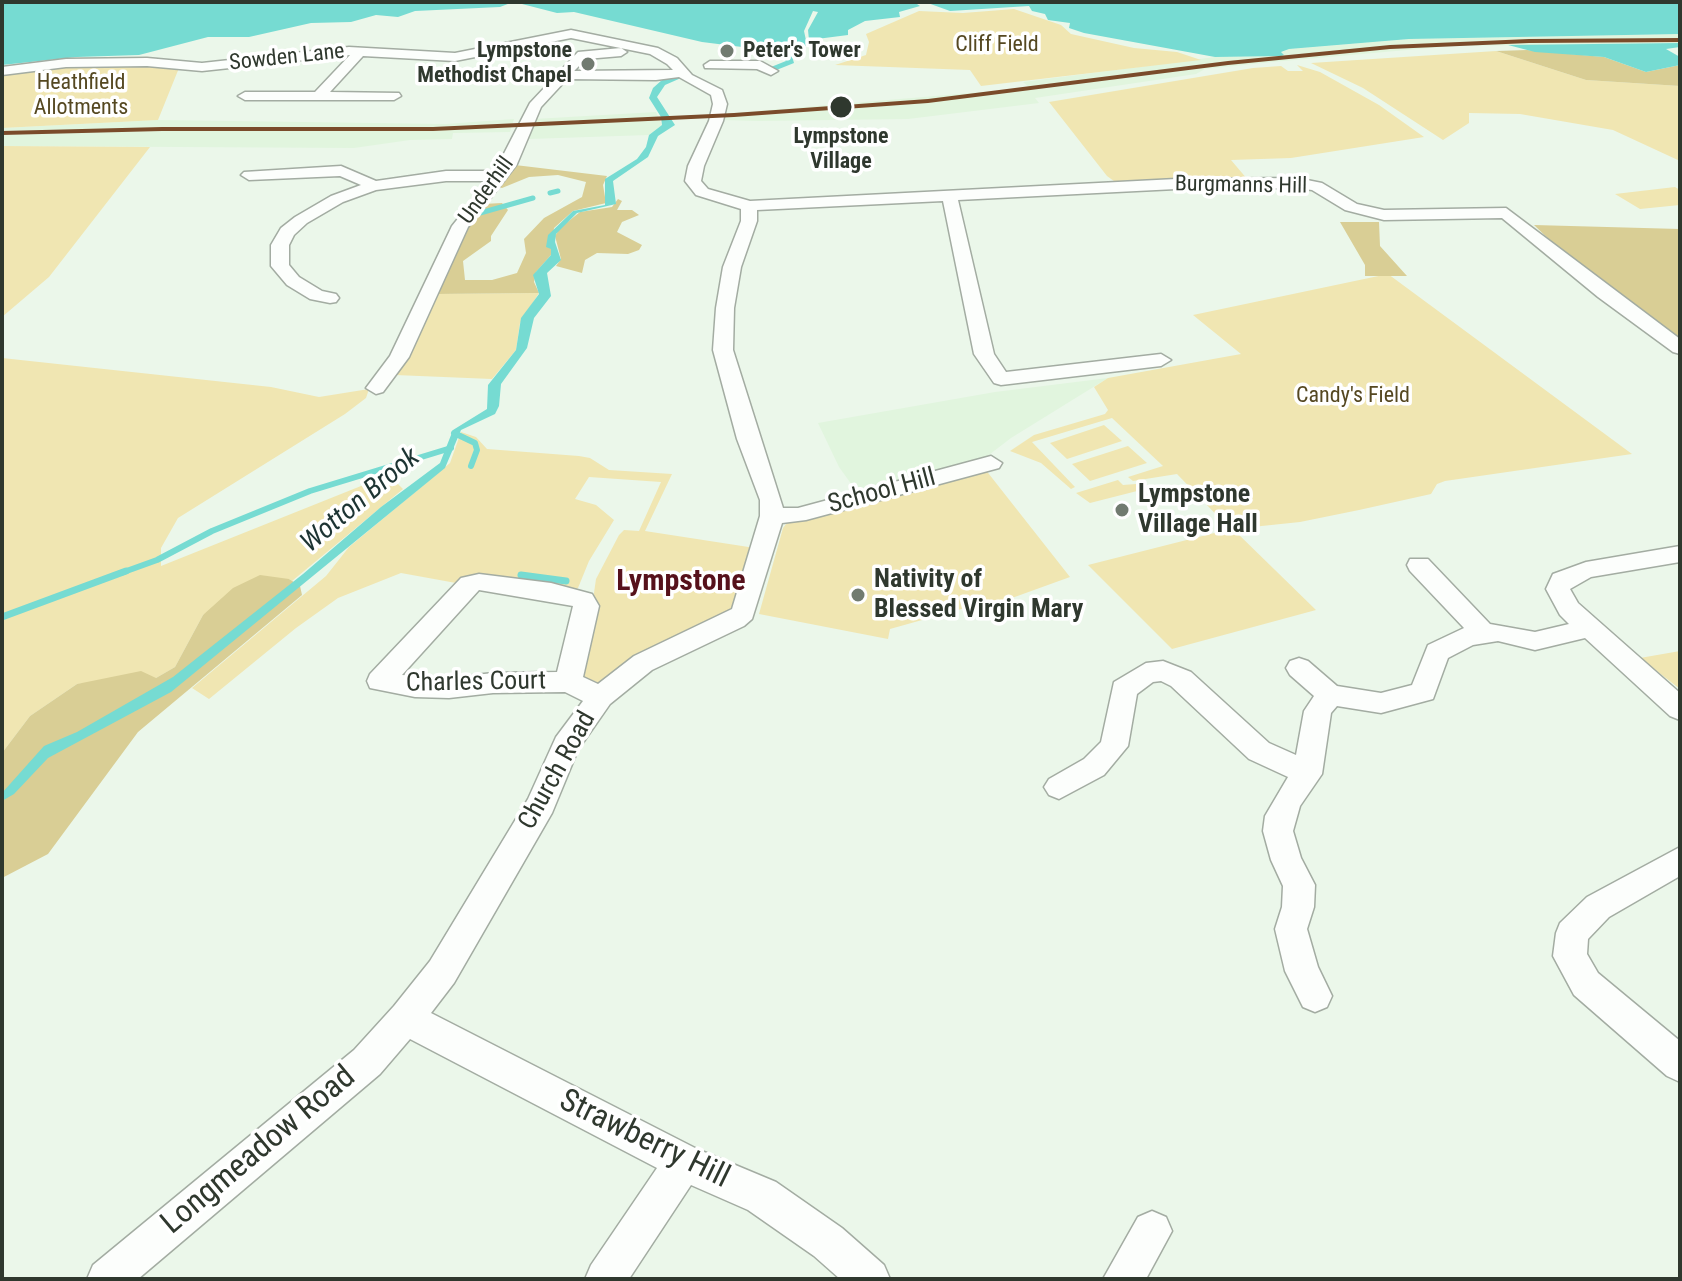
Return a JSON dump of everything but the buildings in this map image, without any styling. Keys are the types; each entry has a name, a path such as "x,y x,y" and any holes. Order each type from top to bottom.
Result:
{"street":[{"name":"Sowden Lane","path":"2,71 66,63 147,62 202,67 360,51 455,57 571,34 640,46"},
{"path":"640,46 672,61 680,73 712,89 720,98 709,142 694,174 695,186 702,192 749,206 749,221 732,267 725,308 723,350 748,439 771,500 772,516"},
{"name":"Underhill","path":"376,388 399,357 460,226 515,151 528,116 582,55 626,51 640,46"},
{"path":"319,96 360,51"},
{"path":"710,65 769,69"},
{"path":"565,75 656,76 680,73"},
{"path":"245,96 394,96"},
{"path":"249,175 290,169 350,173 373,186"},
{"path":"349,292 329,302 283,273 280,245 287,232 311,213 373,186 446,176 496,176"},
{"name":"Burgmanns Hill","path":"749,206 1176,184 1297,183 1316,186 1351,207 1384,215 1506,213 1604,293 1680,348"},
{"path":"950,198 984,354 1001,379 1161,360"},
{"name":"School Hill","path":"772,516 798,515 991,463"},
{"name":"Church Road","path":"406,1018 442,972 541,804 566,745 600,697 643,663 735,620 743,613 772,516"},
{"path":"1680,554 1586,570 1562,580 1558,589 1563,601 1590,628 1680,709"},
{"path":"1419,565 1484,633"},
{"name":"Charles Court","path":"568,682 586,606 583,600 551,592 479,582 470,584 380,681 415,687 449,688 493,683 568,682 600,697"},
{"path":"1299,668 1330,695 1381,703 1410,698 1423,692 1437,652 1468,636 1498,632 1535,641 1590,628"},
{"path":"1059,787 1094,767 1114,746 1124,689 1146,673 1163,671 1181,679 1259,751 1307,773"},
{"path":"1315,996 1302,971 1291,929 1298,907 1299,885 1286,860 1278,831 1280,816 1289,798 1307,773 1318,711 1330,695"},
{"path":"1680,860 1598,907 1572,933 1570,956 1586,984 1680,1064"},
{"name":"Strawberry Hill","path":"406,1018 536,1088 684,1162 762,1196 828,1242 870,1279"},
{"name":"Longmeadow Road","path":"107,1279 367,1062 406,1018"},
{"path":"605,1279 684,1162"},
{"path":"1123,1279 1152,1231"}],"shaded area":[{"path":"1680,34 1680,43 1452,46 1205,69 1196,74 1035,98 1039,103 908,119 722,120 722,114 1030,88 1023,82 1215,57 1281,56 1280,53 1289,49 1409,39"},
{"path":"1527,50 1604,57 1646,72 1680,65 1680,86 1586,80 1496,51"},
{"path":"656,112 662,125 649,135 529,139 534,119"},
{"path":"514,119 510,132 453,133 452,139 410,140 354,148 2,146 2,128 158,120 446,124"},
{"path":"515,165 607,176 603,185 606,203 573,211 554,228 551,255 536,272 534,282 539,293 435,294 467,226 483,204 502,203 508,210 491,236 491,241 463,261 465,280 492,280 517,273 526,253 524,239 544,218 582,197 586,182 558,175 529,177 502,188 494,187"},
{"path":"618,199 622,201 617,210 632,210 639,215 622,222 617,232 642,245 639,250 628,254 597,253 585,260 582,273 556,266 561,259 555,236 560,228 580,212 612,207"},
{"path":"1340,222 1379,222 1380,246 1407,276 1365,276 1365,265"},
{"path":"1534,225 1680,229 1680,340 1607,295"},
{"path":"1108,378 1011,438 981,461 907,476 908,479 857,492 839,467 818,423 995,392"},
{"path":"260,575 289,579 300,586 302,595 138,732 48,854 2,878 2,753 30,716 77,684 141,671 156,678 175,667 203,615 233,588"}],"green space":[{"name":"Cliff Field","path":"1014,9 1061,25 1071,34 1134,48 1177,52 1201,60 981,86 970,70 835,65 866,55 869,42 866,34 919,11 963,13"},
{"path":"1496,51 1586,80 1680,86 1680,161 1613,130 1520,114 1469,113 1469,123 1443,140 1363,88 1311,63"},
{"path":"1297,65 1320,72 1379,105 1424,137 1291,158 1231,160 1248,180 1118,184 1107,176 1049,102 1253,68 1281,66 1288,71 1303,71"},
{"name":"Heathfield Allotments","path":"59,67 179,68 158,120 2,128 2,75"},
{"path":"2,146 150,147 49,277 2,317"},
{"path":"1675,187 1680,190 1680,205 1640,209 1615,194"},
{"name":"Candy's Field","path":"1388,274 1632,454 1445,481 1437,484 1431,494 1300,522 1233,529 1316,610 1172,649 1088,565 1230,529 1177,474 1133,481 1128,477 1163,466 1112,418 1032,442 1075,487 1071,489 1041,463 1010,451 1034,435 1105,414 1108,410 1094,387 1108,378 1241,354 1193,315"},
{"path":"539,293 520,323 516,350 492,379 395,375 435,294"},
{"path":"2,358 271,387 319,397 369,389 366,398 345,414 178,518 161,548 161,566 376,480 393,479 403,489 292,581 289,579 203,615 175,667 156,678 77,684 30,716 2,753"},
{"path":"1104,425 1122,441 1067,459 1050,443"},
{"path":"461,432 476,437 487,449 579,456 590,458 609,470 672,474 645,531 755,548 733,610 607,681 599,683 582,676 596,579 619,535 624,530 639,531 661,482 589,477 575,499 596,505 614,520 589,561 578,588 572,593 465,578 456,583 401,573 338,598 209,699 192,688 326,576 349,547 450,463"},
{"path":"1128,446 1147,463 1090,481 1072,464"},
{"path":"985,469 1070,577 976,611 972,606 890,629 888,639 759,614 783,528 790,519"},
{"path":"1118,480 1123,485 1136,484 1141,490 1090,503 1076,493"},
{"path":"1680,651 1680,689 1640,658"}],"water":[{"path":"2,2 513,2 500,7 415,11 398,17 376,15 351,22 311,23 249,37 208,37 139,55 77,57 2,65"},
{"path":"921,2 917,4 920,6 899,12 900,17 865,21 848,30 848,35 809,40 808,30 818,12 813,11 804,31 807,45 791,53 794,63 774,71 771,67 786,61 774,51 702,42 574,12 557,13 522,4"},
{"path":"925,2 1680,2 1680,34 1409,39 1289,49 1281,52 1284,55 1281,56 1215,57 1084,33 1069,28 1070,23 1048,20 1045,14 1032,11 1029,6 950,11"},
{"path":"1680,43 1680,47 1666,49 1680,57 1680,65 1646,72 1604,57 1535,52 1508,45"},
{"path":"677,75 681,78 665,85 657,97 675,125 658,136 648,157 613,181 616,204 577,213 556,234 555,242 561,260 547,273 551,296 534,318 527,348 501,384 495,414 461,430 445,468 171,692 48,758 14,794 2,801 2,793 44,746 77,732 173,677 303,574 381,507 440,463 453,430 487,409 488,385 516,350 521,318 539,294 533,275 551,255 551,249 546,247 548,235 573,211 605,205 605,179 637,159 646,147 649,135 662,125 661,117 649,98 653,88 662,80"}],"waterway":[{"path":"550,193 558,191"},
{"path":"473,215 533,198"},
{"path":"454,433 475,443 477,450 471,466"},
{"name":"Wotton Brook","path":"121,573 157,560 212,531 310,491 451,448"},
{"path":"2,617 126,571"},
{"path":"521,575 566,581"}],"transit line":[{"path":"2,133 162,129 433,129 734,115 928,101 1228,63 1390,47 1529,41 1680,40"}],"place":[{"name":"Peter's Tower","path":"727,51"},
{"name":"Lympstone Methodist Chapel","path":"588,64"},
{"name":"Lympstone Village","path":"841,107"},
{"name":"Lympstone Village Hall","path":"1122,510"},
{"name":"Nativity of Blessed Virgin Mary","path":"858,595"}],"district":[{"name":"Lympstone","path":"681,582"}]}
